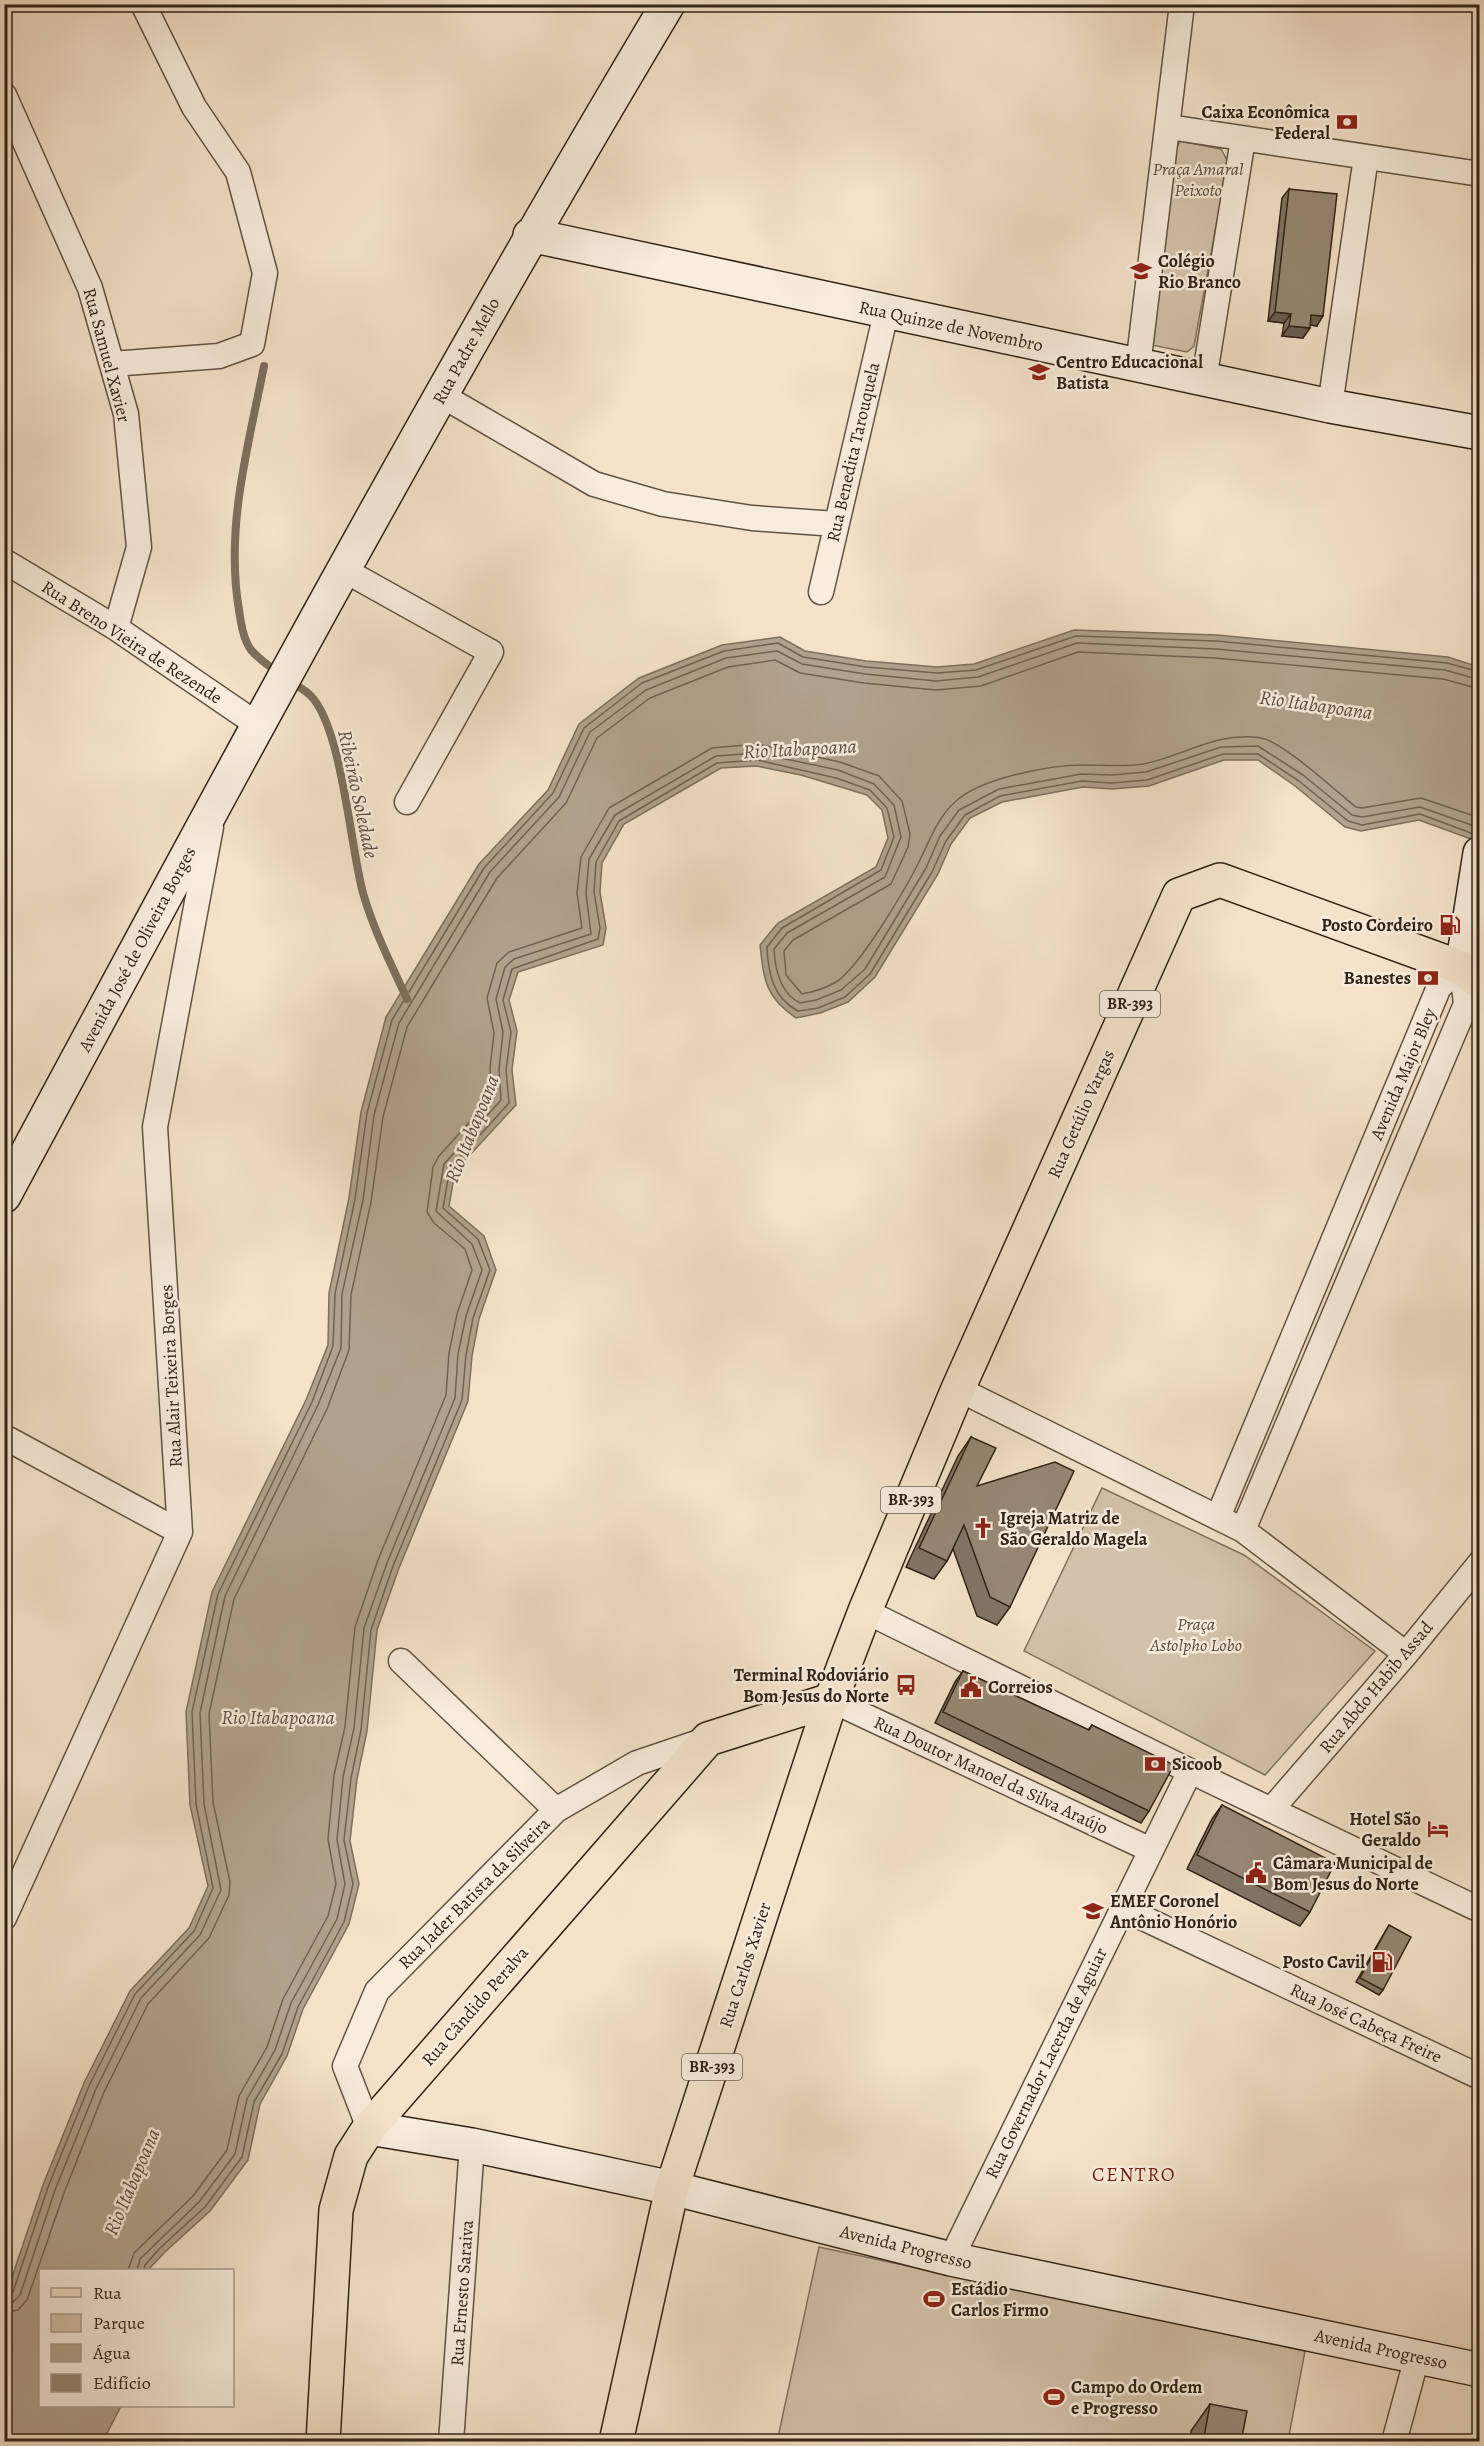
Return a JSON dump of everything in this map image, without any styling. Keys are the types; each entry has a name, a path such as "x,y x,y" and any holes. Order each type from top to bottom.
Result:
{"main road":[{"name":"Rua Padre Mello","path":"263,713 530,235 667,5"},
{"name":"Rua Quinze de Novembro","path":"530,235 1204,380 1479,433"},
{"name":"Avenida José de Oliveira Borges","path":"4,1196 263,713"},
{"path":"1471,976 1479,852"},
{"name":"Rua Getúlio Vargas","path":"865,1611 958,1389 1179,895 1220,880 1471,976"},
{"name":"BR-393","path":"831,1700 865,1611"},
{"path":"708,1739 831,1700"},
{"name":"Rua Carlos Xavier","path":"616,2442 672,2188 831,1700"},
{"name":"Rua Cândido Peralva","path":"323,2442 336,2210 351,2156 369,2128 708,1739"},
{"name":"Avenida Progresso","path":"369,2128 472,2145 672,2188 951,2259 1479,2370"}],"street":[{"path":"112,364 219,356 252,344 265,273 238,172 194,107 143,4"},
{"path":"1138,366 1182,4"},
{"name":"Rua Samuel Xavier","path":"4,95 90,288 126,414 139,547 117,628"},
{"path":"1168,127 1479,174"},
{"path":"1204,380 1244,139"},
{"path":"1330,406 1366,156"},
{"name":"Rua Benedita Tarouquela","path":"821,592 886,313"},
{"path":"441,395 594,484 663,504 752,518 836,524"},
{"name":"Rua Breno Vieira de Rezende","path":"4,561 263,713"},
{"path":"344,570 491,652 407,802"},
{"name":"Rua Alair Teixeira Borges","path":"4,1918 180,1532 155,1127 215,801"},
{"name":"Avenida Major Bley","path":"1218,1517 1439,987 1471,976 1466,1004 1243,1530"},
{"path":"958,1389 1243,1530 1406,1654"},
{"path":"4,1445 8,1439 180,1532"},
{"name":"Rua Abdo Habib Assad","path":"1271,1810 1406,1654 1479,1563"},
{"path":"865,1611 1479,1910"},
{"path":"401,1661 556,1810"},
{"name":"Rua Doutor Manoel da Silva Araújo","path":"831,1700 1151,1850"},
{"name":"Rua Jader Batista da Silveira","path":"369,2128 345,2066 377,1991 556,1810 637,1763 708,1739"},
{"name":"Rua Governador Lacerda de Aguiar","path":"951,2259 1190,1771"},
{"name":"Rua José Cabeça Freire","path":"1122,1908 1479,2077"},
{"name":"Rua Ernesto Saraiva","path":"452,2442 472,2145"},
{"path":"1394,2442 1417,2357"}],"green space":[{"name":"Praça Amaral Peixoto","path":"1180,141 1221,149 1228,162 1194,346 1187,352 1151,345 1176,149"},
{"name":"Praça Astolpho Lobo","path":"1102,1488 1244,1555 1375,1651 1265,1775 1024,1651"},
{"name":"Estádio Carlos Firmo","path":"819,2247 1305,2351 1288,2441 777,2442"}],"water":[{"name":"Rio Itabapoana","path":"1074,630 1217,635 1448,657 1479,667 1479,842 1419,820 1361,831 1345,827 1295,786 1258,760 1224,760 1149,786 1112,789 1083,787 1002,802 970,818 951,844 938,874 875,977 848,1002 820,1013 796,1018 778,1003 768,987 760,945 778,923 876,867 888,838 882,810 867,795 801,775 756,766 721,768 624,824 602,863 600,892 606,928 603,945 518,972 509,1000 517,1031 512,1070 516,1105 455,1171 449,1206 484,1236 496,1270 479,1319 472,1356 468,1401 399,1568 377,1630 367,1731 357,1779 350,1841 359,1884 349,1924 303,2009 287,2056 260,2104 248,2160 210,2211 149,2269 39,2269 39,2407 120,2407 103,2441 5,2442 5,2298 43,2185 84,2083 130,1991 189,1928 208,1886 190,1805 186,1712 212,1592 306,1400 328,1345 329,1293 349,1198 361,1112 386,1017 479,864 548,790 579,724 639,678 722,645 780,637 805,651 866,661 937,667 974,664"}],"building":[{"path":"1289,189 1337,194 1323,316 1311,315 1310,328 1289,326 1291,314 1275,312"},
{"name":"Igreja Matriz de São Geraldo Magela","path":"971,1437 996,1448 977,1486 1055,1462 1074,1471 1010,1607 990,1597 964,1525 947,1561 919,1548"},
{"path":"963,1671 1089,1730 1092,1725 1174,1765 1149,1811 943,1712"},
{"name":"Câmara Municipal de Bom Jesus do Norte","path":"1222,1805 1335,1863 1310,1912 1197,1855"},
{"name":"Posto Cavil","path":"1389,1925 1411,1937 1383,1990 1360,1978"},
{"path":"1210,2404 1247,2411 1241,2442 1203,2442"}],"waterway":[{"name":"Ribeirão Soledade","path":"264,366 240,488 235,579 246,641 254,653 279,673"},
{"name":"Ribeirão Soledade","path":"292,682 310,695 321,710 330,732 344,788 358,872 367,907 407,999"}],"place":[{"name":"Caixa Econômica Federal","path":"1347,122"},
{"name":"Colégio Rio Branco","path":"1141,271"},
{"name":"Centro Educacional Batista","path":"1039,372"},
{"name":"Posto Cordeiro","path":"1450,925"},
{"name":"Banestes","path":"1428,978"},
{"name":"Igreja Matriz de São Geraldo Magela","path":"983,1528"},
{"name":"Terminal Rodoviário Bom Jesus do Norte","path":"906,1685"},
{"name":"Correios","path":"971,1687"},
{"name":"Sicoob","path":"1155,1764"},
{"name":"Hotel São Geraldo","path":"1438,1829"},
{"name":"Câmara Municipal de Bom Jesus do Norte","path":"1256,1873"},
{"name":"EMEF Coronel Antônio Honório","path":"1093,1911"},
{"name":"Posto Cavil","path":"1382,1962"},
{"name":"Estádio Carlos Firmo","path":"934,2299"},
{"name":"Campo do Ordem e Progresso","path":"1054,2397"}],"district":[{"name":"CENTRO","path":"1134,2174"}]}
